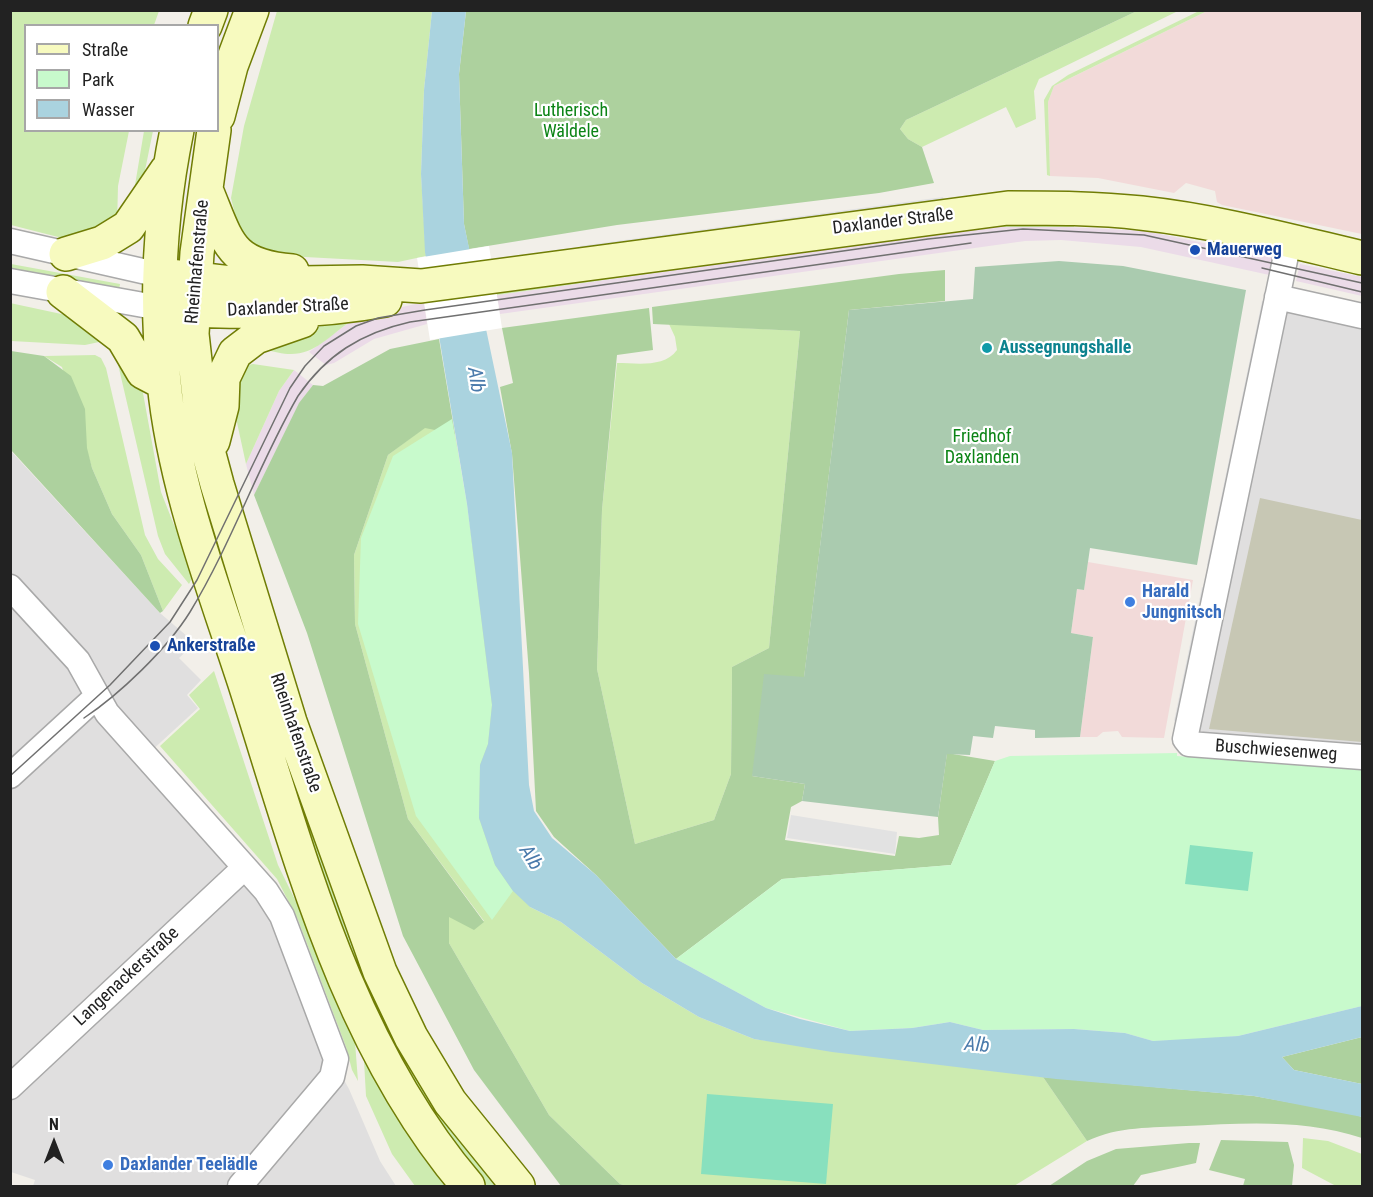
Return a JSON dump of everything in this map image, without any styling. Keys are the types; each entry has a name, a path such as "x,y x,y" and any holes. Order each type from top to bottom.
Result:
{"main road":[{"path":"219,113 231,66 252,10"},
{"name":"Rheinhafenstraße","path":"177,132 161,241 160,308 164,383 178,468 208,571 301,858 349,993 380,1058 401,1095 468,1186"},
{"name":"Rheinhafenstraße","path":"214,132 205,186 194,295 196,384 209,454 290,722 380,972 411,1037 450,1102 518,1186"},
{"path":"66,254 102,243 128,227 170,166"},
{"path":"205,186 220,227 245,259 266,268 323,274 362,293"},
{"name":"Daxlander Straße","path":"160,308 194,295 280,285 362,293 1008,208 1144,213 1289,241 1362,258"},
{"name":"Daxlander Straße","path":"160,275 194,295"},
{"path":"63,292 123,338 143,372 164,383"},
{"path":"209,454 219,424 223,378 235,353 249,341 266,332 362,293"}],"street":[{"name":"Daxlander Straße","path":"10,241 160,275"},
{"path":"1289,241 1277,297 1362,316"},
{"name":"Daxlander Straße","path":"10,280 63,292 160,308"},
{"name":"Buschwiesenweg","path":"1277,297 1185,739 1189,744 1362,757"},
{"path":"10,587 78,661 96,697 266,891 282,916 336,1059 336,1068 332,1077 240,1186"},
{"path":"10,776 96,697"},
{"name":"Langenackerstraße","path":"10,1087 244,868"}],"shaded area":[{"path":"1207,11 1362,11 1362,234 1222,205 1217,202 1215,191 1186,183 1174,193 1098,178 1050,176 1048,102 1054,86"},
{"path":"943,197 945,205 581,254 580,246"},
{"path":"1027,225 1145,231 1278,258 1274,276 1141,247 1061,240 1025,241 500,314 497,295 982,227"},
{"path":"1300,264 1362,277 1362,296 1296,281"},
{"path":"1262,301 1270,302 1213,566 1207,565"},
{"path":"424,302 427,324 374,339 334,363 326,365 309,352 355,318"},
{"path":"1284,311 1362,328 1362,747 1201,735 1197,721"},
{"path":"294,370 313,385 299,404 254,495 246,464 279,391"},
{"path":"10,450 160,613 195,643 179,658 201,680 187,695 198,708 137,764 250,886 276,925 304,1008 349,1089 380,1161 396,1186 33,1186 35,1180 11,1172"},
{"path":"1260,498 1362,520 1362,742 1209,729"},
{"path":"1088,562 1193,580 1164,738 1122,737 1118,731 1103,732 1097,737 1080,737 1093,637 1071,633 1077,589 1084,590"},
{"path":"1202,587 1209,589 1181,723 1174,721"},
{"path":"791,815 897,832 895,854 787,838"}],"green space":[{"path":"11,11 159,11 154,24 24,24 24,132 129,132 118,186 117,225 66,239 11,225"},
{"path":"277,11 432,11 424,90 421,174 426,256 398,262 268,255 246,240 239,231 231,198 244,126"},
{"name":"Lutherisch Wäldele","path":"466,11 1137,11 906,120 900,129 908,139 922,147 934,183 879,193 617,225 469,249 464,224 459,74"},
{"path":"1137,11 1178,11 1039,79 1034,91 1036,119 1016,128 1006,107 922,147 908,139 900,129 906,120"},
{"path":"1199,11 1207,11 1054,86 1048,102 1050,176 1047,175 1044,100 1052,86 1068,75"},
{"path":"144,132 153,132 140,195 131,209"},
{"path":"1074,223 1074,227 982,227 497,295 496,289 956,226"},
{"name":"Friedhof Daxlanden","path":"1059,261 1123,266 1246,290 1197,565 1090,548 1084,590 1077,589 1071,633 1093,637 1080,737 1035,738 1035,730 995,726 993,738 973,736 970,755 947,754 938,817 802,801 805,784 752,776 764,674 804,677 849,310 973,299 975,267"},
{"path":"11,264 120,284 119,291 11,269"},
{"path":"945,270 945,301 849,310 804,678 752,776 805,784 802,801 791,807 785,840 895,856 899,836 919,838 939,835 938,817 947,753 995,761 951,865 782,879 676,959 596,875 554,837 536,811 529,673 512,454 500,387 513,383 502,328 649,308 653,350 617,355 602,510 597,669 635,844 714,820 731,774 732,667 769,648 800,331 653,324 652,307"},
{"path":"10,303 80,318 104,341 85,345 11,341"},
{"path":"355,318 322,343 303,353 278,353 262,348 293,333"},
{"path":"669,324 800,331 769,648 732,667 731,774 714,820 635,844 597,669 602,510 617,363 658,362 672,356 677,350 675,337"},
{"path":"439,339 455,434 425,428 388,455 354,555 355,624 408,819 484,922 474,930 449,917 449,943 549,1115 620,1184 627,1186 561,1186 474,1070 403,936 307,633 254,495 299,403 313,385 323,386 390,349"},
{"path":"11,351 44,356 71,376 85,409 87,448 92,468 112,514 141,555 163,611 160,613 11,450"},
{"path":"95,355 101,358 106,368 145,535 158,559 182,585 163,611 141,555 112,514 92,468 62,367 44,356"},
{"path":"117,360 141,382 161,492 174,525 187,544 196,571 189,584 165,554 158,536"},
{"path":"247,365 294,370 279,391 246,464 236,418 237,376"},
{"path":"452,419 467,504 492,705 488,744 480,765 479,818 495,865 513,891 492,920 416,816 358,624 361,538 393,456"},
{"path":"425,427 455,434 530,907 561,922 642,983 699,1017 754,1039 1043,1077 1087,1141 1014,1186 627,1186 620,1184 549,1115 449,943 449,916 484,921 408,819 355,624 354,555 388,455"},
{"path":"226,558 337,875 506,1186 486,1186 403,1070 334,913 222,566"},
{"path":"214,671 278,865 302,914 340,1013 355,1042 358,1081 298,920 277,879 160,746 200,709 189,695"},
{"path":"1177,753 1177,756 1362,770 1362,1006 1238,1036 1193,1040 1153,1041 1125,1033 1074,1029 983,1030 950,1022 912,1028 850,1031 766,1008 676,959 782,879 951,865 995,761 1010,756"},
{"path":"1190,845 1253,852 1248,891 1185,884"},
{"path":"1362,1037 1362,1084 1294,1070 1282,1057"},
{"path":"363,1043 455,1186 415,1186 392,1154 366,1096"},
{"path":"1043,1077 1254,1096 1350,1113 1362,1117 1362,1138 1297,1125 1252,1123 1135,1129 1099,1136 1087,1141"},
{"path":"707,1094 833,1104 826,1184 701,1174"},
{"path":"1303,1138 1328,1141 1362,1154 1362,1186 1336,1186 1302,1168"},
{"path":"1221,1140 1288,1142 1294,1165 1292,1186 1243,1186 1245,1179 1209,1170"},
{"path":"1200,1143 1196,1163 1141,1175 1133,1186 1049,1186 1087,1161 1116,1149"}],"water":[{"name":"Alb","path":"432,11 466,11 459,74 464,224 512,453 529,785 534,811 552,838 596,875 676,959 766,1008 850,1031 912,1028 950,1022 983,1030 1074,1029 1125,1033 1153,1041 1238,1036 1362,1006 1362,1037 1282,1057 1294,1070 1362,1084 1362,1117 1254,1096 1056,1079 832,1052 754,1039 699,1017 642,983 561,922 530,907 513,891 495,865 479,818 480,765 488,744 492,705 467,504 425,252 421,174 424,90"}],"pier":[{"path":"489,246 502,328 430,340 417,258"}],"tram line":[{"path":"10,776 110,685 170,622 197,580 290,388 305,366 324,346 356,326 378,318 425,310 928,239 1023,229 1144,235 1362,283"},
{"path":"84,718 113,697 142,670 180,626 219,559 270,449 298,396 333,357 360,339 410,322 971,243"},
{"path":"1262,268 1362,292"}],"place":[{"name":"Mauerweg","path":"1195,250"},
{"name":"Aussegnungshalle","path":"987,348"},
{"name":"Harald Jungnitsch","path":"1130,602"},
{"name":"Ankerstraße","path":"155,646"},
{"name":"Daxlander Teelädle","path":"108,1165"}]}
